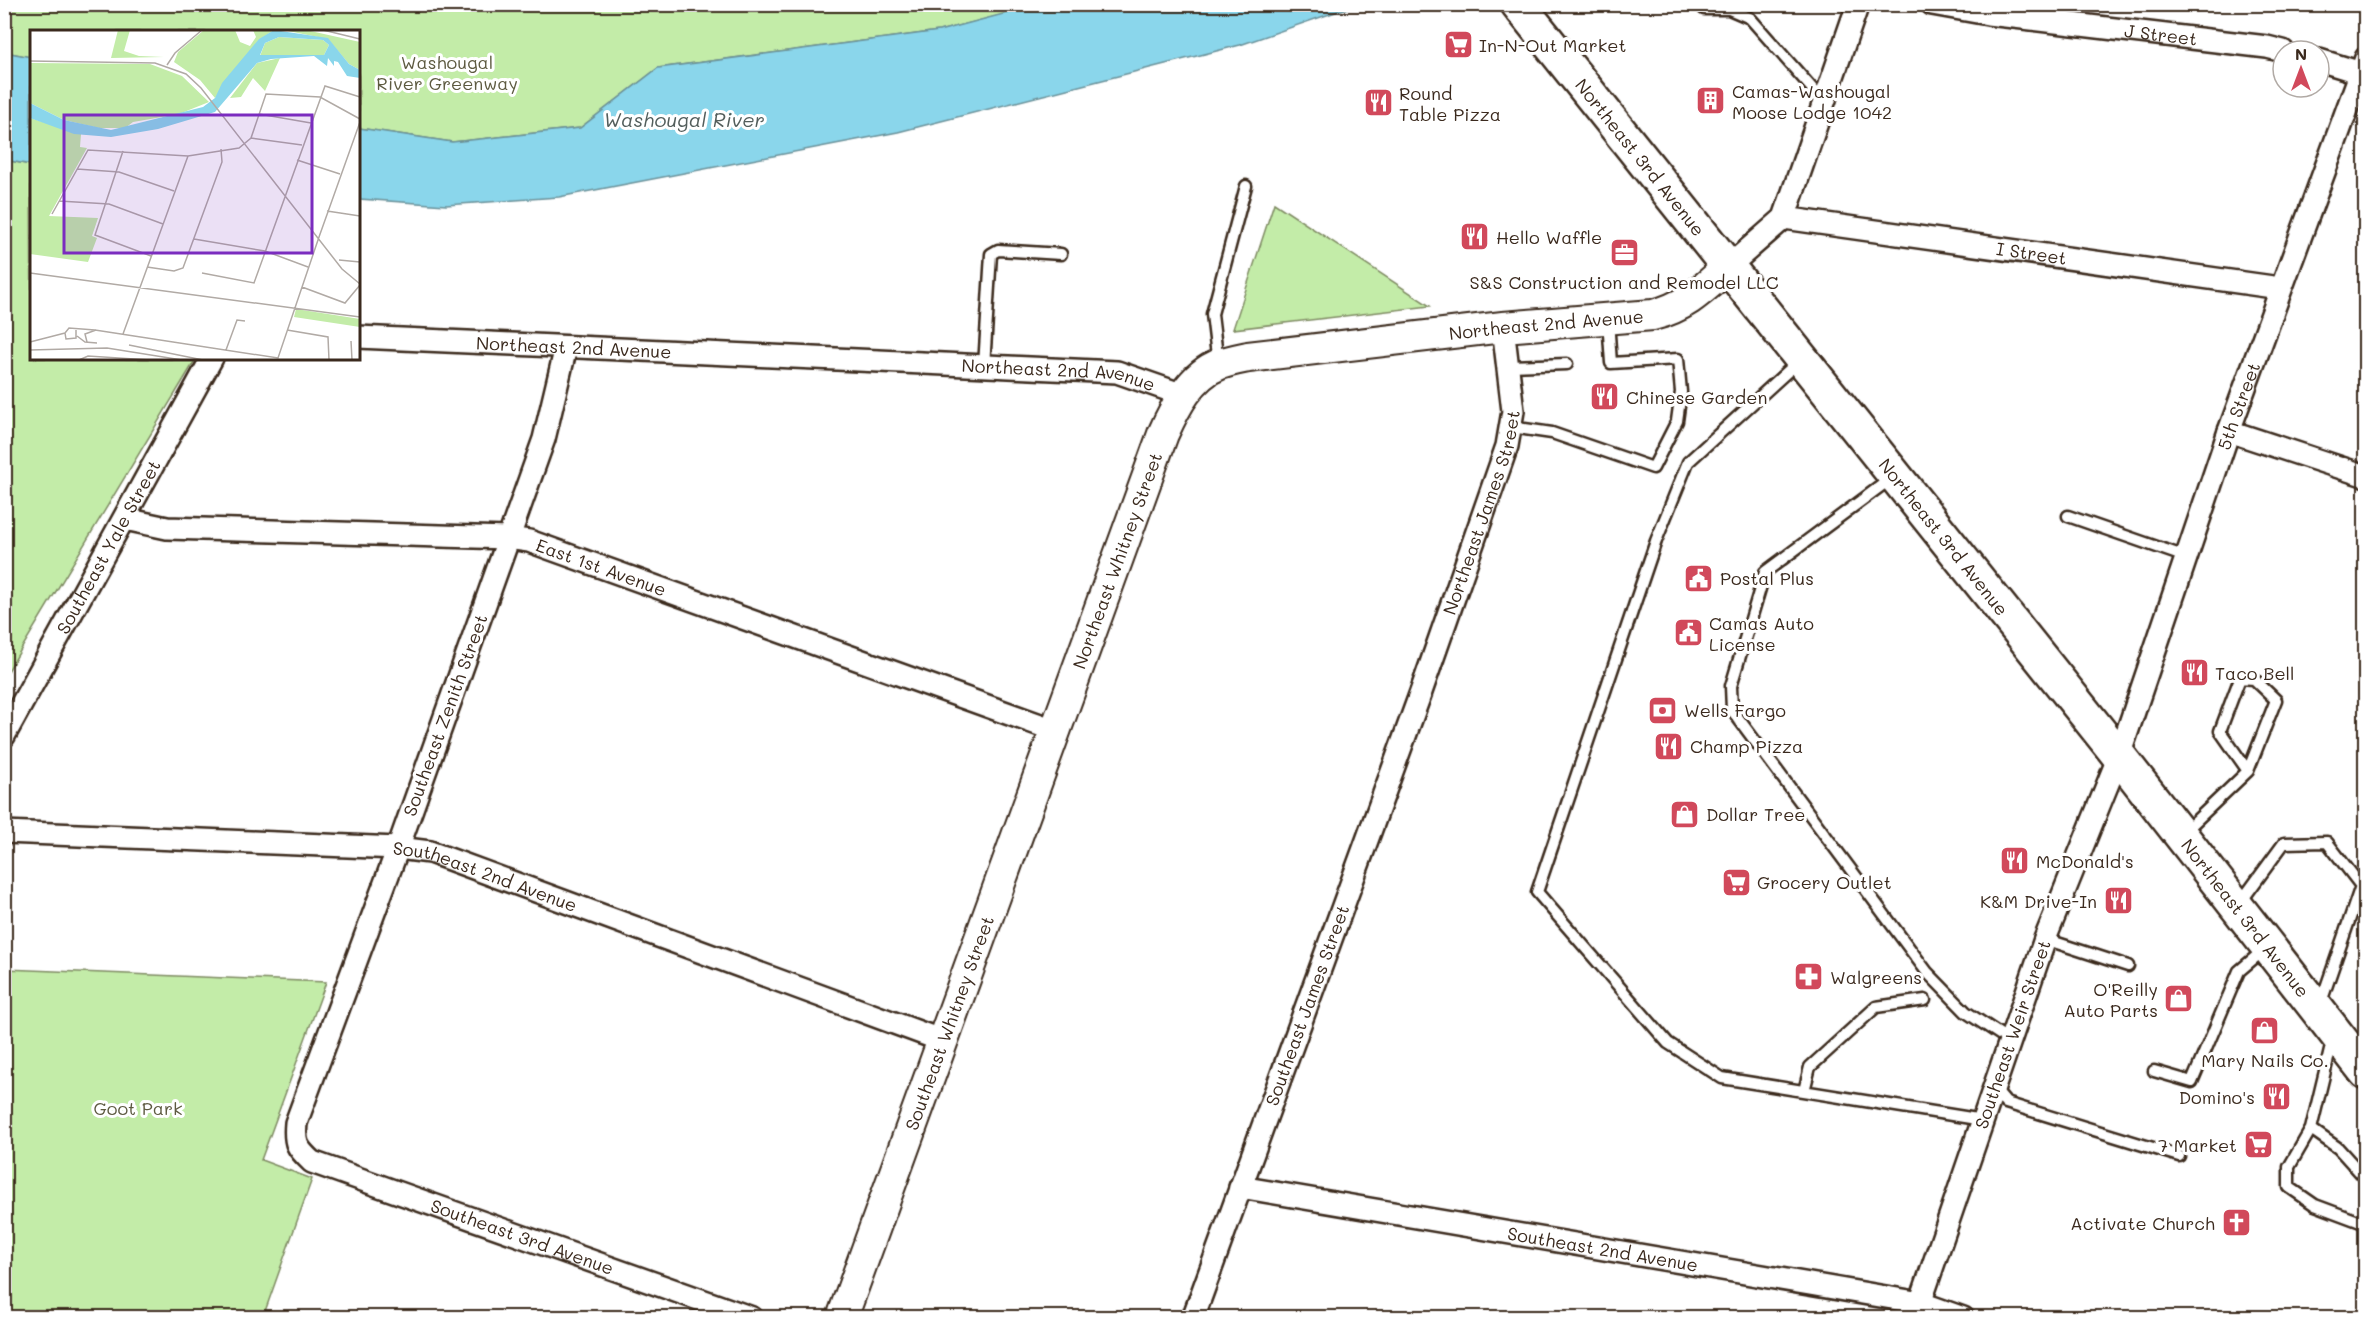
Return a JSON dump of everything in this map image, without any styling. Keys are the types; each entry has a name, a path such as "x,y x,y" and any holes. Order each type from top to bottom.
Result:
{"main road":[{"name":"Northeast 3rd Avenue","path":"1518,4 2120,756 2366,1072"}],"street":[{"path":"1728,267 1784,218 1858,4"},
{"name":"J Street","path":"1932,4 1988,14 2271,48"},
{"path":"2331,61 2363,65"},
{"name":"5th Street","path":"2120,756 2229,431 2363,65"},
{"name":"I Street","path":"1784,218 2280,288"},
{"name":"Northeast 2nd Avenue","path":"360,337 1117,372 1183,394 1198,379 1218,365 1248,357 1503,327 1653,315 1671,310 1692,299 1728,267"},
{"name":"Northeast James Street","path":"1421,692 1507,446 1514,411 1503,327"},
{"name":"Southeast Zenith Street","path":"297,1149 296,1123 398,848 544,440 566,346"},
{"name":"Southeast Yale Street","path":"4,736 211,360"},
{"name":"Northeast Whitney Street","path":"1054,730 1163,434 1183,394"},
{"path":"2229,431 2366,476"},
{"name":"East 1st Avenue","path":"125,519 167,528 508,538 529,541 1054,730"},
{"name":"Southeast James Street","path":"1193,1317 1421,692"},
{"name":"Southeast Whitney Street","path":"842,1317 1054,730"},
{"name":"Southeast Weir Street","path":"1918,1310 2045,939 2120,756"},
{"name":"Southeast 2nd Avenue","path":"4,832 398,848 430,852 943,1041"},
{"name":"Southeast 3rd Avenue","path":"297,1149 312,1161 752,1317"},
{"name":"Southeast 2nd Avenue","path":"1240,1187 1963,1317"}],"lane":[{"path":"1699,4 1704,9 1729,9 1750,18 1824,102"},
{"path":"1218,365 1212,314 1246,186"},
{"path":"984,366 992,254 998,250 1061,254"},
{"path":"1608,320 1611,363"},
{"path":"1801,358 1688,462 1656,540 1537,892 1668,1043 1722,1078 1983,1120"},
{"path":"1511,426 1552,433 1653,468 1677,421 1681,392 1678,359 1598,363"},
{"path":"1508,366 1567,364"},
{"path":"1895,476 1765,572 1731,686 1732,710 1927,972 1966,1012 2010,1041"},
{"path":"2068,516 2187,557"},
{"path":"2181,836 2248,771 2276,700 2254,679 2240,678 2220,731 2248,771"},
{"path":"2237,907 2284,843 2327,842 2361,886 2326,1022 2311,1129 2289,1167 2289,1187 2315,1205 2366,1224"},
{"path":"2045,939 2128,966"},
{"path":"2154,1071 2192,1082 2240,971 2268,947"},
{"path":"1804,1091 1810,1067 1876,1008 1925,1000"},
{"path":"1994,1089 2006,1102 2179,1156"},
{"path":"2311,1129 2338,1148 2366,1179"}],"green space":[{"name":"Washougal River Greenway","path":"4,5 1041,5 939,31 658,68 580,128 452,142 360,128 360,30 30,30 30,57 5,52"},
{"path":"4,160 30,165 30,360 195,360 5,676"},
{"path":"1274,203 1430,306 1233,329"},
{"name":"Goot Park","path":"5,969 326,982 261,1160 312,1179 263,1317 5,1317"}],"water":[{"name":"Washougal River","path":"1041,4 1356,5 1240,45 898,132 559,197 446,205 360,199 360,128 452,142 580,128 658,68 939,31"},
{"path":"5,52 30,57 30,165 5,160"}],"place":[{"name":"In-N-Out Market","path":"1458,45"},
{"name":"Camas-Washougal Moose Lodge 1042","path":"1711,101"},
{"name":"Round Table Pizza","path":"1378,103"},
{"name":"Hello Waffle","path":"1475,237"},
{"name":"S&S Construction and Remodel LLC","path":"1624,253"},
{"name":"Chinese Garden","path":"1605,397"},
{"name":"Postal Plus","path":"1699,578"},
{"name":"Camas Auto License","path":"1688,633"},
{"name":"Taco Bell","path":"2194,673"},
{"name":"Wells Fargo","path":"1663,710"},
{"name":"Champ Pizza","path":"1669,746"},
{"name":"Dollar Tree","path":"1685,814"},
{"name":"McDonald's","path":"2015,861"},
{"name":"Grocery Outlet","path":"1736,882"},
{"name":"K&M Drive-In","path":"2118,901"},
{"name":"Walgreens","path":"1809,977"},
{"name":"O'Reilly Auto Parts","path":"2179,999"},
{"name":"Mary Nails Co.","path":"2265,1031"},
{"name":"Domino's","path":"2276,1097"},
{"name":"7 Market","path":"2258,1145"},
{"name":"Activate Church","path":"2236,1223"}]}
